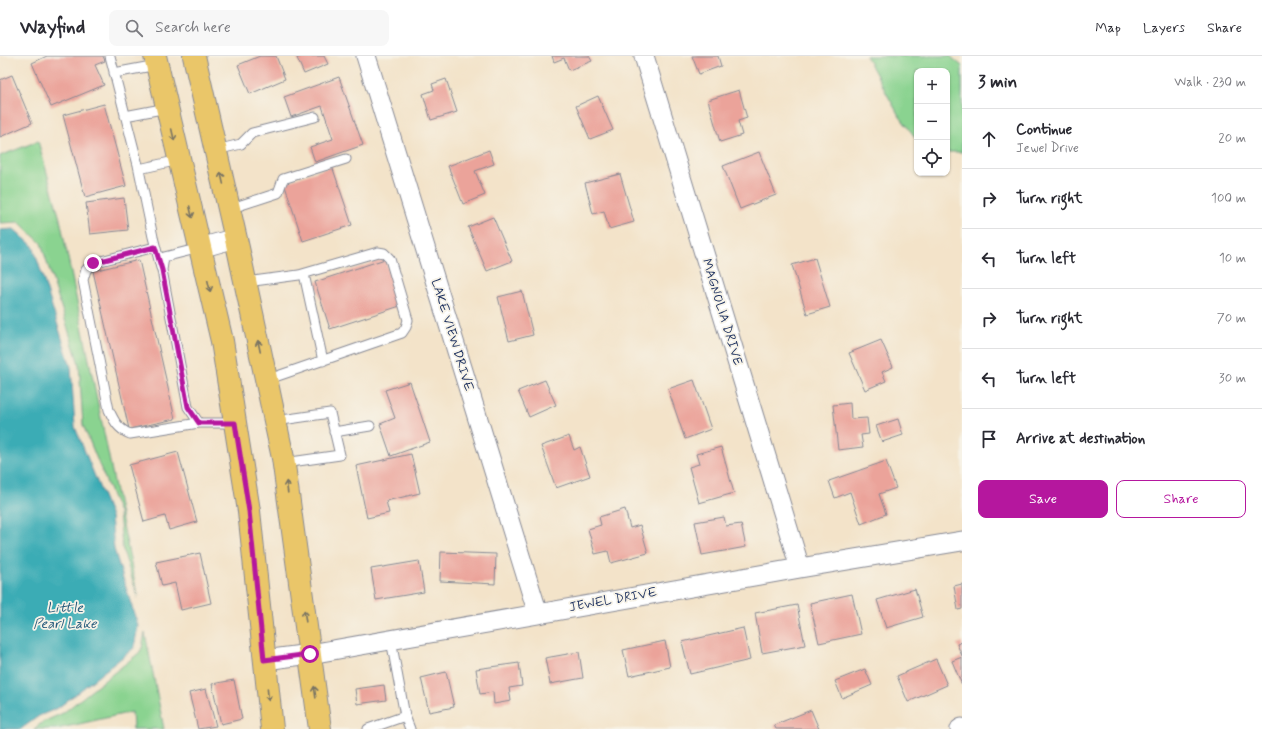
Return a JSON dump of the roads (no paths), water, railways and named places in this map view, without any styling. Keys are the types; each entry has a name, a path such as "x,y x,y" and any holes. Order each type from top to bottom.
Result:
{"main road":[{"path":"194,56 246,282 284,463 320,729"},
{"path":"156,60 222,341 249,511 272,729"}],"street":[{"name":"LAKE VIEW DRIVE","path":"366,56 538,614"},
{"name":"MAGNOLIA DRIVE","path":"644,56 800,568"},
{"path":"200,248 236,238"},
{"name":"JEWEL DRIVE","path":"264,660 310,654 962,541"}],"lane":[{"path":"110,56 139,169 155,247 162,270 188,407 199,423"},
{"path":"114,73 156,60"},
{"path":"125,116 167,108"},
{"path":"216,150 241,144 252,133 315,117"},
{"path":"229,209 278,194 283,179 346,159"},
{"path":"139,169 179,160"},
{"path":"155,247 93,263 86,270 83,280 109,410 115,423 122,430 130,434 199,423 235,423"},
{"path":"162,270 164,257 200,248"},
{"path":"246,282 304,274 378,252 384,253 390,259 408,320 402,333 266,380"},
{"path":"304,274 323,360"},
{"path":"275,421 330,413 340,455 284,463"},
{"path":"334,432 370,426"},
{"path":"391,640 405,716 410,729"},
{"path":"368,729 405,716"}],"water":[{"name":"Little Pearl Lake","path":"14,229 33,246 71,367 75,427 111,516 114,549 138,626 134,648 58,708 39,716 21,729 0,729 0,230"}]}
